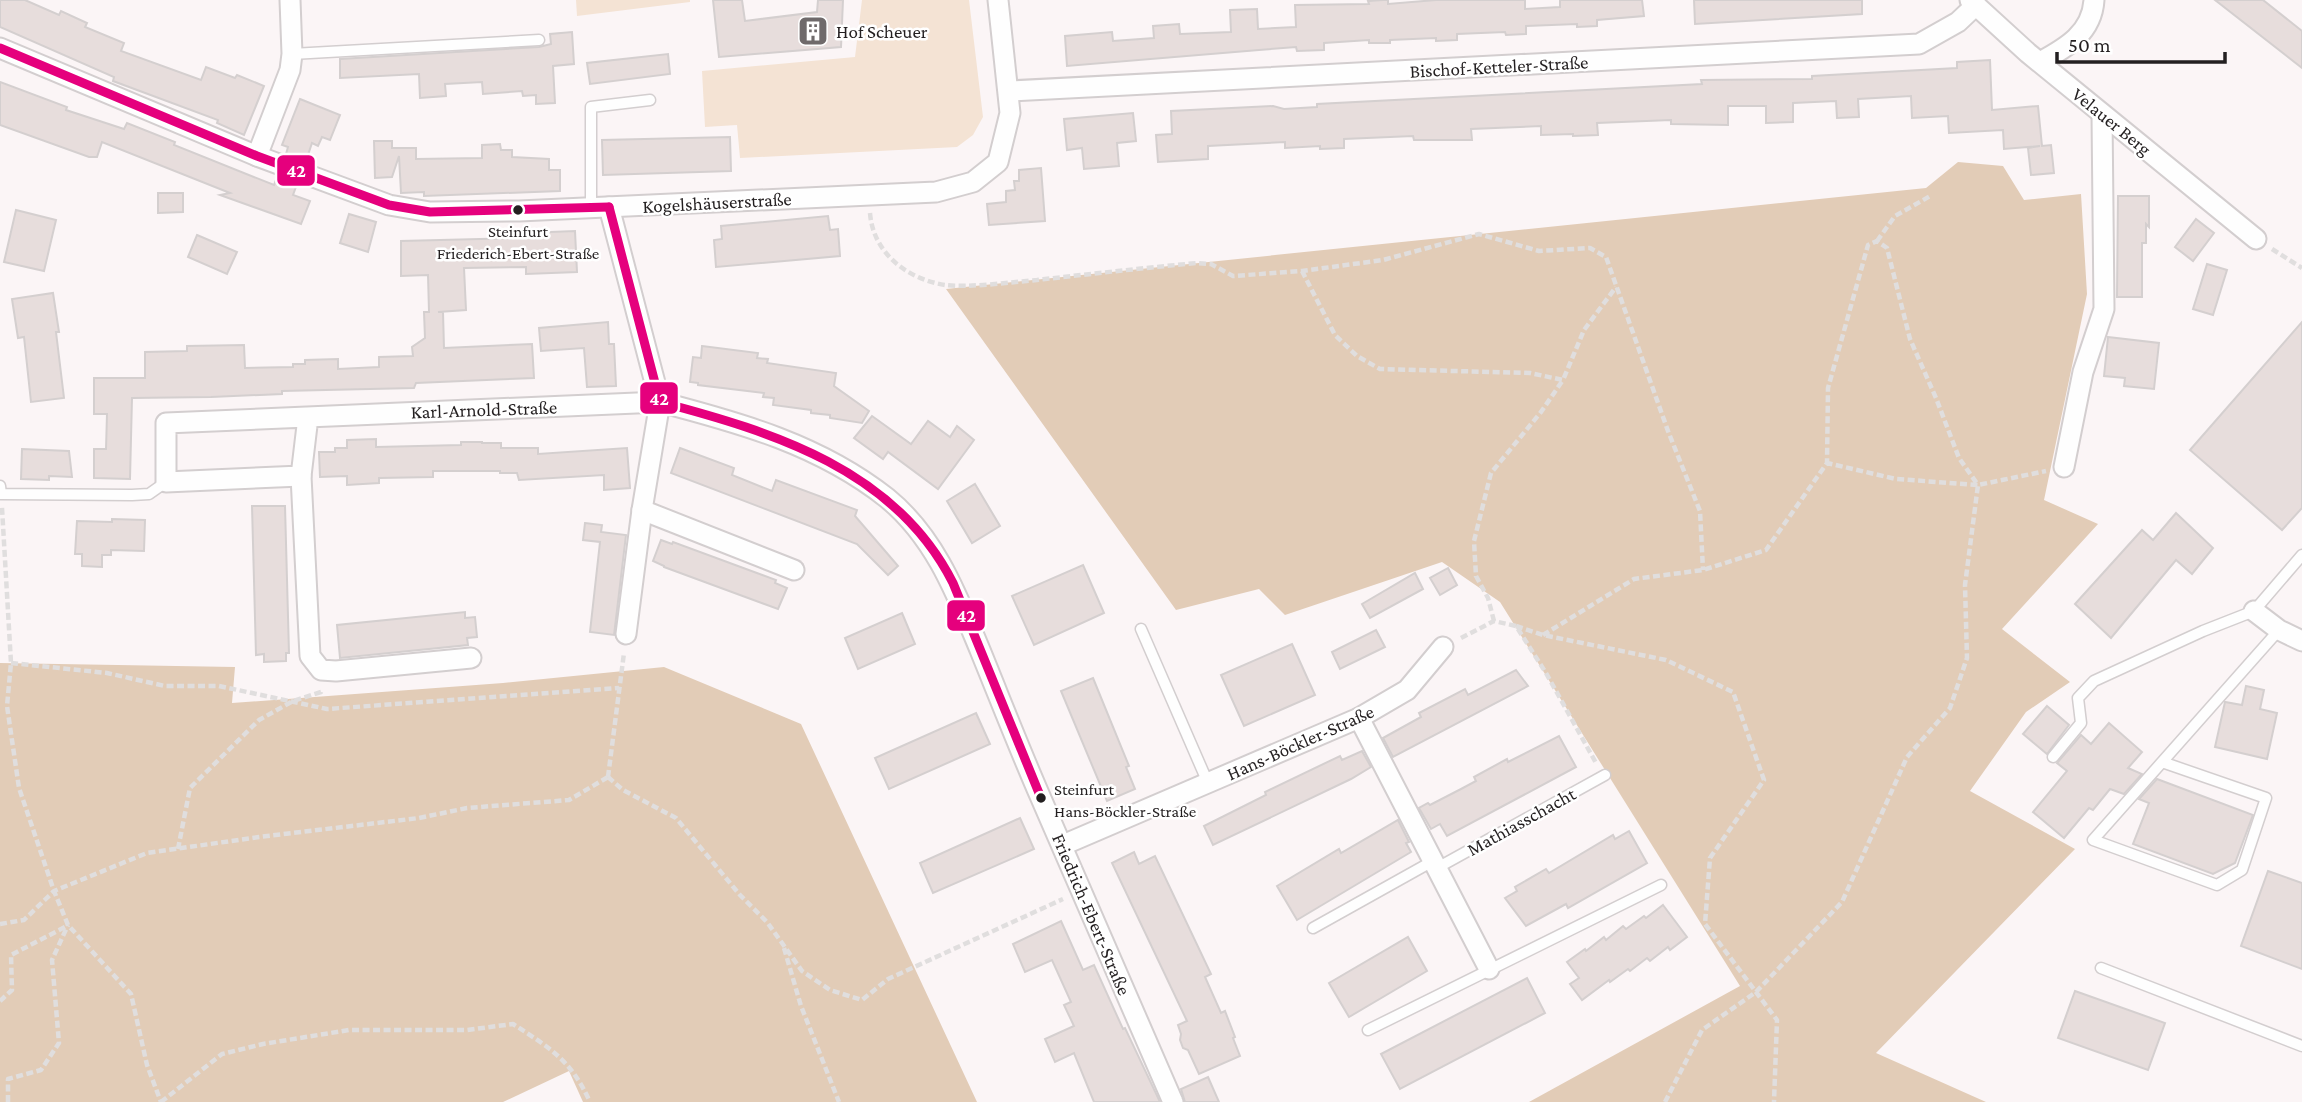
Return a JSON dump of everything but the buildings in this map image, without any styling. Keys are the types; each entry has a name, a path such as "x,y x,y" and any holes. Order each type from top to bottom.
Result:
{"street":[{"path":"257,156 282,93 292,54 290,0"},
{"name":"Kogelshäuserstraße","path":"0,48 257,156 388,205 430,212 936,192 972,182 998,162 1010,113 998,0"},
{"path":"2040,62 2078,38 2086,27 2094,0"},
{"name":"Bischof-Ketteler-Straße","path":"1009,91 1919,44 1958,22 1973,3"},
{"name":"Velauer Berg","path":"1973,3 2102,114 2256,239"},
{"path":"2064,467 2083,372 2104,309 2102,114"},
{"path":"600,207 660,402 642,510 626,634"},
{"name":"Karl-Arnold-Straße","path":"166,482 166,423 660,402"},
{"name":"Friedrich-Ebert-Straße","path":"660,402 781,437 856,477 888,499 916,529 942,564 1173,1102"},
{"path":"308,417 301,476 310,656 321,670 336,671 471,658"},
{"path":"166,482 301,476"},
{"path":"642,510 794,570"},
{"path":"2254,611 2279,630 2302,641"},
{"name":"Hans-Böckler-Straße","path":"1063,845 1359,718 1407,690 1443,647"},
{"path":"1359,718 1489,969"}],"lane":[{"path":"292,54 539,40"},
{"path":"600,207 591,107 650,100"},
{"path":"1,490 149,494 166,482"},
{"path":"2254,611 2302,547"},
{"path":"2053,757 2081,723 2078,698 2094,681 2203,631 2254,611 2302,555"},
{"path":"1141,629 1208,783"},
{"path":"2162,762 2266,798 2242,870 2217,885 2093,840 2162,762 2279,630"},
{"name":"Mathiasschacht","path":"1313,928 1605,775"},
{"path":"1368,1030 1661,885"},
{"path":"2101,968 2302,1046"}],"path":[{"path":"869,195 872,228 879,244 897,266 946,285 1010,283 1197,262 1211,264 1233,276 1302,271 1383,260 1479,234 1539,251 1590,248 1606,257 1668,431 1700,511 1703,570"},
{"path":"1543,635 1634,579 1703,570 1766,550 1827,463 1828,388 1868,246 1877,241 1895,216 1932,195"},
{"path":"2256,239 2302,268"},
{"path":"1665,1102 1702,1030 1756,992 1842,902 1908,757 1950,708 1967,658 1965,585 1978,485 1959,458 1910,339 1886,248 1877,241"},
{"path":"1302,271 1335,335 1357,356 1380,369 1530,373 1563,380"},
{"path":"1494,621 1488,598 1476,576 1474,541 1491,473 1541,412 1563,380 1584,330 1616,286"},
{"path":"1827,463 1896,479 1978,485 2064,467"},
{"path":"1,490 11,663 7,706 19,788 68,925 131,994 147,1065 161,1102 222,1054 263,1044 349,1030 467,1030 513,1024 555,1051 580,1079 590,1102"},
{"path":"1443,647 1494,621 1543,635 1665,660 1733,692 1764,780 1710,858 1705,924 1777,1020 1774,1102"},
{"path":"1516,626 1546,673 1590,754 1605,775"},
{"path":"608,777 626,634"},
{"path":"178,849 190,788 259,720 293,701 321,692"},
{"path":"0,924 24,920 54,891 147,853 419,818 467,808 569,800 608,777"},
{"path":"608,777 622,790 676,818 740,895 767,922 802,971 830,990 862,1000 888,979 1082,891"},
{"path":"0,1001 12,990 10,955 68,925"},
{"path":"8,1102 8,1079 41,1070 59,1043 52,960 68,925"},
{"path":"782,944 800,1006 839,1102"}],"shaded area":[{"path":"576,0 690,0 690,2 577,16"},
{"path":"862,0 969,0 983,117 973,135 957,147 740,158 737,125 705,127 702,71 855,57"},
{"path":"1958,162 2003,166 2024,200 2081,194 2087,294 2044,500 2098,524 2002,629 2070,682 2026,712 1970,791 2075,849 1876,1053 1986,1102 1529,1102 1740,986 1500,602 1442,562 1285,615 1259,589 1176,610 946,289 1926,188"},
{"path":"0,663 235,667 232,703 503,683 664,667 801,724 977,1102 583,1102 569,1071 503,1102 0,1102"}],"transit line":[{"name":"42","path":"0,48 257,156 389,205 430,212 609,207"},
{"name":"42","path":"609,207 660,402 746,427 828,461 865,484 899,511 929,544 953,583 1041,798"}],"place":[{"name":"Hof Scheuer","path":"813,31"},
{"name":"Steinfurt Friederich-Ebert-Straße","path":"518,210"},
{"name":"Steinfurt Hans-Böckler-Straße","path":"1041,798"}]}
